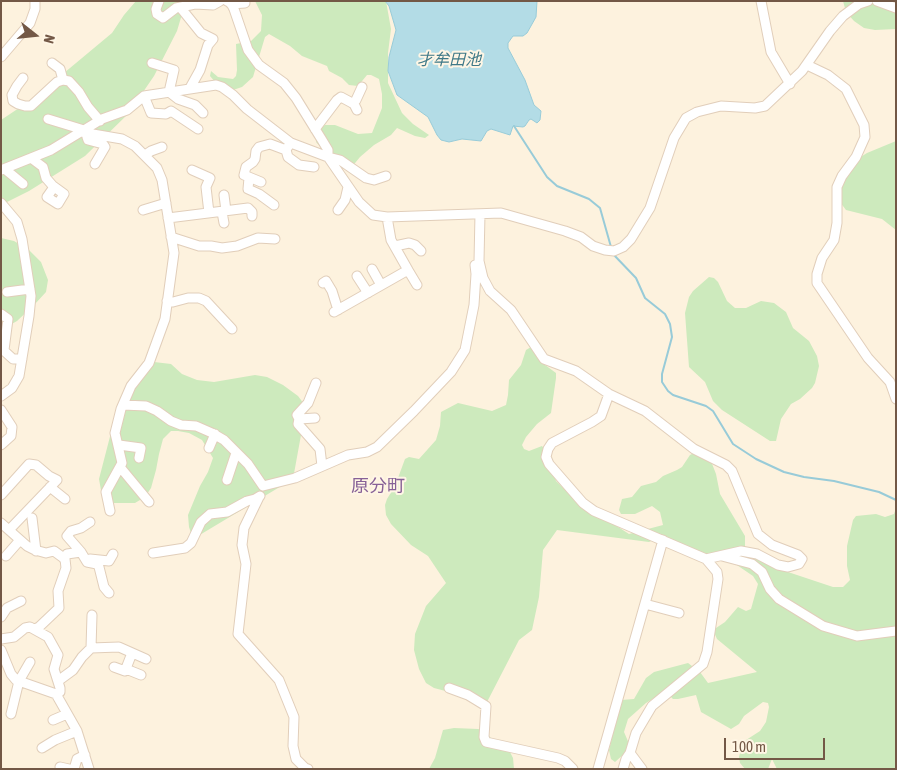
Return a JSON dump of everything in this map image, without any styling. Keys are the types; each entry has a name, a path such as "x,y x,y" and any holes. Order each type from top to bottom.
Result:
{"street":[{"path":"1,57 6,48 30,23 35,9 35,1"},
{"path":"159,1 156,9 157,14 163,18 180,7 195,4 213,5 220,1"},
{"path":"761,1 771,52 790,84"},
{"path":"245,3 229,3 248,50 259,65 284,83 296,98 328,150 328,157 358,202 373,215 387,217 500,213 565,231 581,237 593,246 611,250 623,247 631,239 650,208 674,138 686,118 697,112 721,106 755,108 765,106 790,84 807,65 830,31 843,16 859,4 868,1"},
{"path":"877,1 896,8"},
{"path":"180,7 201,33 213,39 208,45 200,70 190,88"},
{"path":"52,63 60,68 64,80"},
{"path":"152,63 174,70 169,92"},
{"path":"807,65 836,80 846,88 864,125 865,137 837,187 837,223 834,240 822,258 817,283 868,358 890,382 896,399"},
{"path":"23,78 12,95 13,101 18,104 31,106 57,82 64,80 68,81 80,92 88,107 100,121"},
{"path":"23,184 4,170 84,132 100,121 127,110 144,96 190,88 216,85 222,87 243,109 288,146"},
{"path":"315,128 341,97 354,106 362,87"},
{"path":"169,92 178,99 196,105 203,113"},
{"path":"144,96 151,113 166,114 171,111 198,129"},
{"path":"48,119 84,132 122,139 136,146 157,168 162,180 166,203 174,254 165,319 150,363 131,386 123,405 116,433 122,463 106,492 110,511"},
{"path":"84,132 88,140 103,144 105,147 94,164"},
{"path":"261,182 244,175 244,171 253,162 259,147 270,144 288,146 340,160 366,178 374,180 386,176"},
{"path":"288,146 288,157 293,162 299,165 314,167"},
{"path":"145,155 162,147"},
{"path":"31,158 43,167 46,178 54,187"},
{"path":"192,170 210,178 206,187 209,213"},
{"path":"249,178 248,189 274,205"},
{"path":"338,210 345,200 348,186"},
{"path":"224,195 224,223"},
{"path":"1,203 17,222 31,296 19,376 12,388 1,396"},
{"path":"143,210 166,203"},
{"path":"168,218 248,208 252,212 252,216"},
{"path":"480,214 478,261 483,278 490,291 511,310 544,359 576,371 609,394 645,411 694,449 726,465 732,471 758,534 772,545 798,555 802,559 799,564 778,565 757,554 741,551 706,559"},
{"path":"387,217 392,240 417,285"},
{"path":"171,237 199,246 222,248 237,246 258,238 275,239"},
{"path":"395,246 410,243 421,250"},
{"path":"263,486 295,478 348,455 367,452 377,447 451,372 465,350 474,305 476,274 473,256 474,250 478,246"},
{"path":"372,269 381,285"},
{"path":"323,283 326,281 332,291 336,311 408,270"},
{"path":"357,276 368,293"},
{"path":"7,292 30,289"},
{"path":"167,301 173,302 188,298 199,298 206,301 232,330"},
{"path":"1,314 8,319 3,349 13,358 22,359"},
{"path":"316,383 308,403 297,415 299,419 298,424 320,449 322,466"},
{"path":"609,394 601,416 552,443 546,457 549,464 588,507 706,559 717,572 718,578 707,652 703,664 652,706 636,733 623,769"},
{"path":"123,405 146,406 171,421 196,426 215,434 248,464 263,486"},
{"path":"1,410 12,427 11,436 1,445"},
{"path":"299,419 315,418"},
{"path":"209,448 215,434"},
{"path":"119,445 141,448 140,458"},
{"path":"227,480 236,453"},
{"path":"1,495 29,464 36,465 57,480 9,530"},
{"path":"120,467 149,502"},
{"path":"263,486 244,528 242,545 246,564 238,634 279,680 294,718 293,746 296,759 304,768 308,769"},
{"path":"50,487 65,499"},
{"path":"153,553 185,548 190,543 201,522 210,514 227,512 259,497"},
{"path":"32,518 36,551"},
{"path":"1,522 27,546 36,551 54,551 64,559 66,568 58,591 59,608 39,628 34,629"},
{"path":"90,522 82,528 71,531 67,536 87,562 97,564 104,587 110,593"},
{"path":"6,556 20,540"},
{"path":"598,769 663,540"},
{"path":"64,559 67,554 83,555 109,561 113,554"},
{"path":"720,555 752,564 762,572 770,589 779,599 823,626 857,636 896,631"},
{"path":"1,617 7,608 21,601"},
{"path":"645,604 678,614"},
{"path":"91,648 92,615"},
{"path":"1,639 14,637 25,628 30,627 48,637 58,654 54,669 60,692 56,694"},
{"path":"58,681 73,670 82,656 91,648 118,647 146,659"},
{"path":"1,650 11,674 16,680 56,694 77,731 89,769"},
{"path":"126,669 132,653"},
{"path":"11,714 19,681 30,662"},
{"path":"114,667 126,669 141,676"},
{"path":"449,688 486,706 484,737 486,742 558,758 565,761 573,769"},
{"path":"53,720 67,714"},
{"path":"42,748 55,740 77,731"},
{"path":"630,753 642,769"},
{"path":"74,769 77,759 85,755"}],"green space":[{"path":"136,1 185,1 177,31 154,76 128,114 85,156 29,191 1,205 1,120 34,98 112,33"},
{"path":"255,1 386,1 391,29 388,53 388,83 402,113 413,124 429,135 425,138 415,136 397,128 391,135 374,145 360,157 351,168 326,153 316,142 321,127 325,125 335,125 358,134 372,133 382,108 379,79 367,75 358,86 349,85 342,78 329,71 327,66 302,56 290,46 269,34 265,37 253,77 242,87 233,90 216,83 210,76 211,71 218,77 233,79 236,76 237,70 236,44 251,41 261,31 262,15"},
{"path":"843,1 896,1 896,29 875,30 864,28 846,12"},
{"path":"896,141 896,230 882,219 846,210 840,202 842,180 851,163 867,153"},
{"path":"1,238 14,241 29,250 41,262 48,280 46,292 35,304 17,321 1,330"},
{"path":"709,277 714,278 718,282 727,301 735,308 746,308 761,301 774,303 786,312 793,328 809,341 817,356 819,366 815,383 800,399 791,404 781,419 776,441 770,441 722,410 713,401 705,382 689,367 685,313 689,297 693,291"},
{"path":"531,347 541,362 556,373 556,378 551,413 537,424 526,437 522,445 524,449 529,451 542,446 548,454 556,481 575,499 629,534 663,525 660,512 652,506 635,514 621,514 619,510 622,499 632,497 641,486 656,482 663,476 682,467 690,455 694,453 709,456 716,474 720,494 745,536 745,552 748,555 770,566 833,587 843,587 850,580 847,566 847,546 853,520 856,516 876,514 885,517 894,514 896,508 896,769 777,769 772,759 768,769 745,769 740,763 739,757 743,742 760,731 766,722 768,703 763,702 744,716 739,724 731,729 701,712 696,695 673,699 666,692 646,703 628,719 624,732 630,746 630,752 625,753 615,762 611,759 609,750 621,700 634,699 646,678 654,672 688,663 700,672 708,683 757,672 717,639 713,630 725,622 738,607 746,611 751,609 758,584 753,576 728,559 710,559 658,538 649,542 557,530 543,550 539,597 532,630 519,640 487,702 434,688 426,683 419,669 414,650 415,634 426,606 446,583 428,556 411,545 391,524 386,515 385,505 395,486 405,459 409,457 419,459 436,440 441,412 458,403 492,411 506,405 509,380 521,365 526,350"},
{"path":"154,362 171,364 182,374 197,380 214,382 255,375 267,377 283,385 298,396 304,404 305,413 293,479 193,539 188,515 213,458 202,440 189,433 171,431 163,439 151,488 145,497 135,503 110,503 102,496 99,479 120,398 131,381"},
{"path":"454,728 483,730 494,741 508,748 513,758 514,769 429,769 435,758 443,730"}],"water":[{"name":"才牟田池","path":"385,1 537,1 536,17 527,33 523,36 513,36 508,43 508,48 525,80 534,105 541,111 540,120 537,123 531,119 523,127 513,126 510,135 491,129 487,131 481,141 462,139 449,142 441,140 428,117 397,95 388,71 389,57 396,30 389,6"}],"waterway":[{"path":"514,126 547,177 557,186 589,199 600,208 611,247"},
{"path":"613,254 636,278 645,298 665,314 670,324 672,337 662,374 662,382 668,391 673,395 706,406 713,411 733,444 756,459 784,472 879,492 896,500"}],"district":[{"name":"原分町","path":"378,486"}]}
